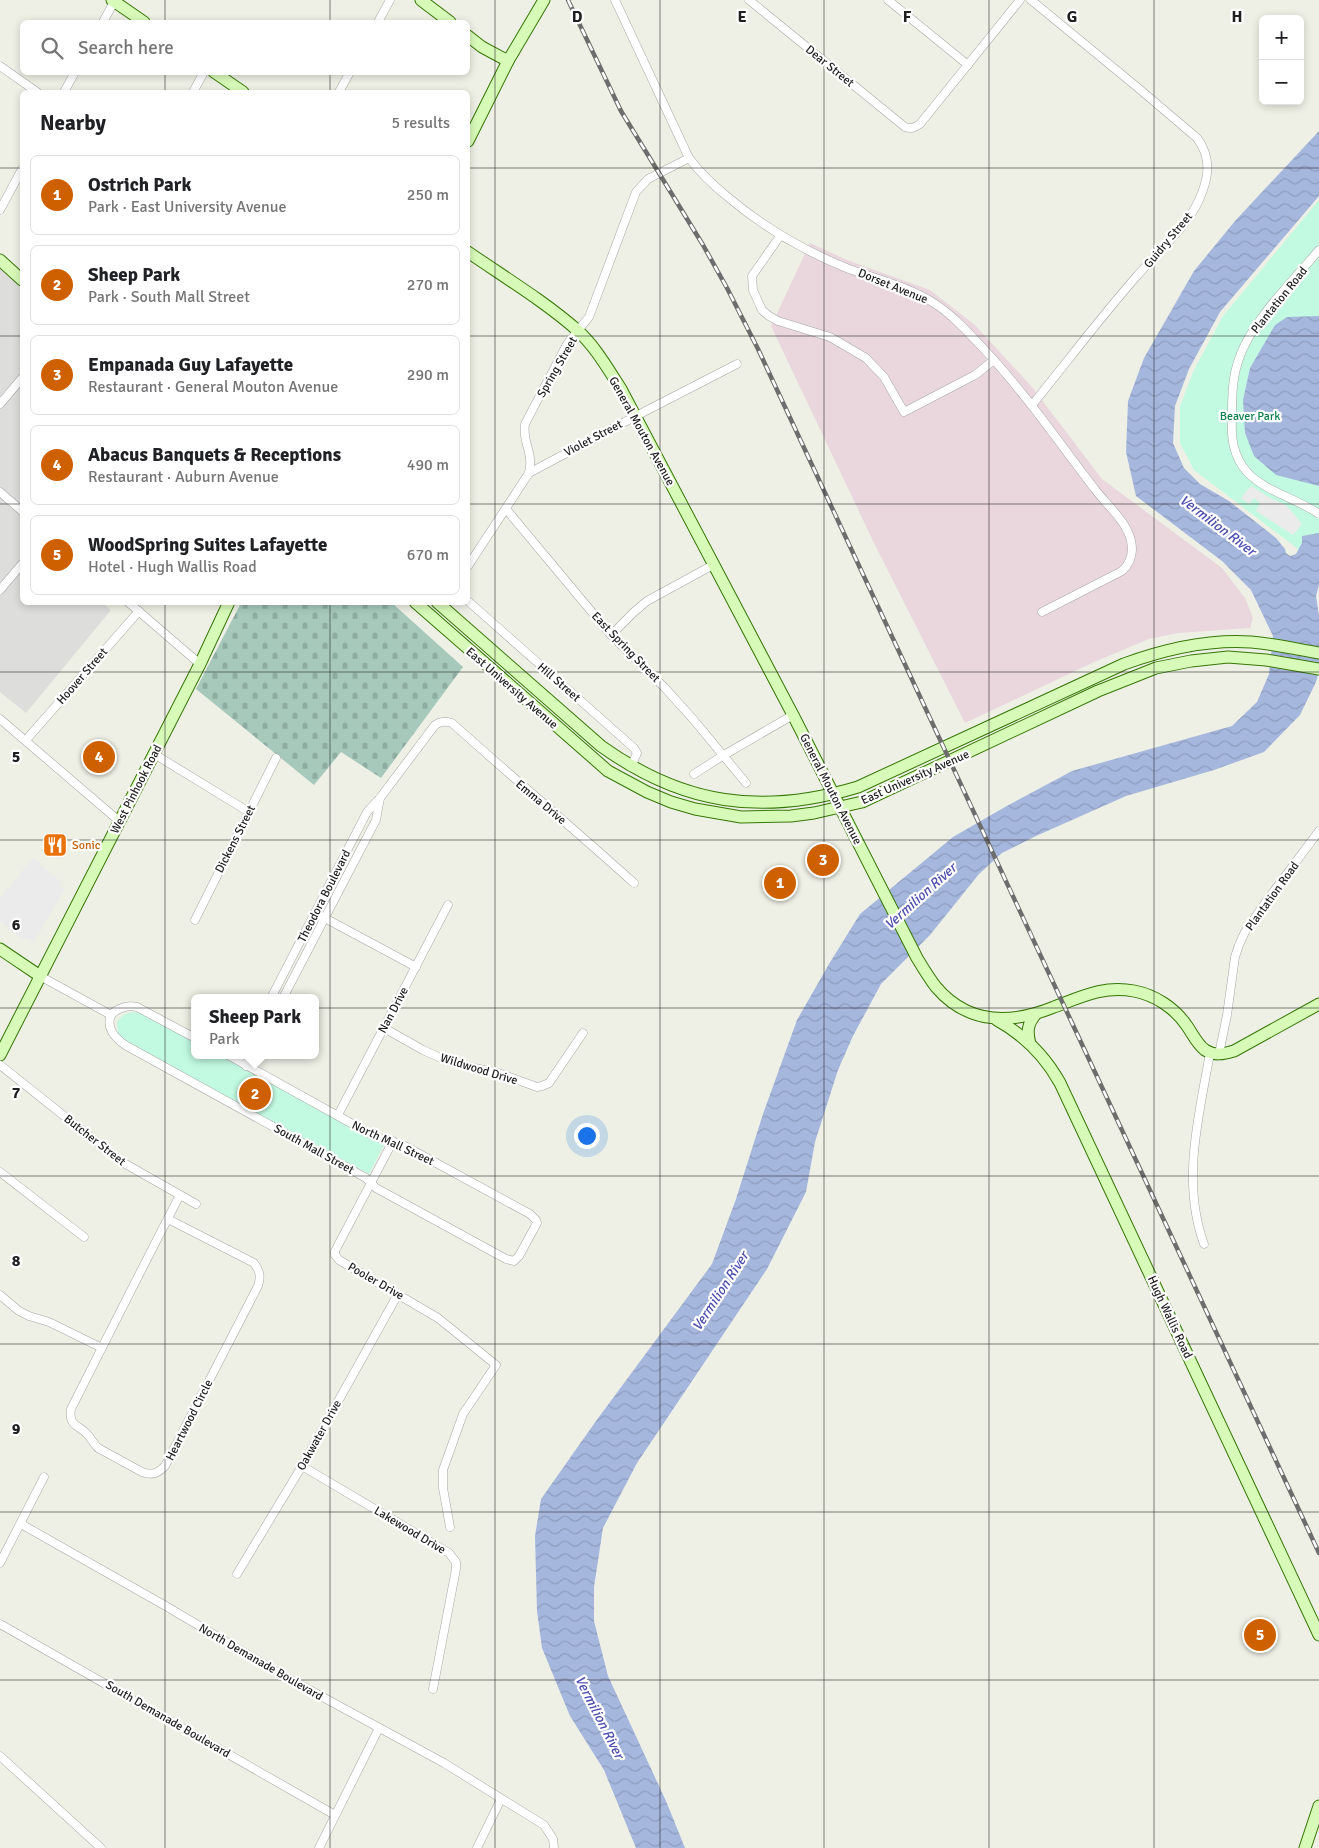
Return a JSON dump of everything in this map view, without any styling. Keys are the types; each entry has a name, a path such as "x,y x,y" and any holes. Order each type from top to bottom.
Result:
{"main road":[{"path":"421,0 447,20"},
{"path":"470,137 508,61 544,0"},
{"path":"114,1 141,20"},
{"path":"470,38 482,47 508,61"},
{"path":"218,75 240,90"},
{"name":"General Mouton Avenue","path":"470,253 578,331 608,368 636,416 834,794 917,958 936,987 946,997 969,1011 995,1019 1011,1019 1035,1015 1095,991 1109,989 1136,991 1151,996 1175,1012 1201,1047 1214,1053"},
{"path":"0,260 20,278"},
{"name":"West Pinhook Road","path":"0,1055 200,664 228,605"},
{"name":"East University Avenue","path":"417,605 595,761 624,780 671,802 718,814 741,817 783,817 814,813 862,802 1094,693 1156,668 1191,660 1228,658 1260,659 1319,669"},
{"path":"428,615 436,605"},
{"name":"East University Avenue","path":"440,605 601,746 631,766 673,787 695,794 726,800 780,803 834,794 882,777 1088,680 1124,664 1169,649 1228,642 1270,644 1319,653"},
{"path":"1088,680 1094,693"},
{"path":"1075,686 1081,699"},
{"path":"624,780 631,766"},
{"path":"0,949 40,976"},
{"path":"1214,1053 1234,1051 1319,1004"},
{"path":"1030,1044 1028,1028 1030,1021 1035,1015"},
{"name":"Hugh Wallis Road","path":"995,1019 1015,1031 1030,1044 1049,1065 1060,1083 1319,1634"},
{"path":"1305,1848 1319,1806"}],"street":[{"path":"379,20 390,0"},
{"name":"Dorset Avenue","path":"615,0 689,158 698,170 749,215 780,236 838,264 923,297 951,316 994,360 1032,404 1124,526 1132,546 1130,562 1122,572 1042,612"},
{"name":"Dear Street","path":"749,0 905,127 912,128 920,124 968,65"},
{"path":"888,0 968,65 1020,0"},
{"name":"Guidry Street","path":"1031,0 1197,138 1207,156 1208,168 1204,188 1192,213 1136,277 1032,404"},
{"path":"104,20 114,1"},
{"path":"0,66 34,90"},
{"path":"65,90 73,75"},
{"path":"194,90 202,75"},
{"path":"340,90 348,75"},
{"name":"Spring Street","path":"529,472 531,460 525,438 525,424 567,344 589,317 636,192 648,179 689,158"},
{"path":"0,210 20,173"},
{"path":"780,236 752,276 753,290 762,310 778,321 830,337 866,358 884,377 904,412 975,375 994,360"},
{"name":"Plantation Road","path":"1319,250 1262,318 1246,344 1237,365 1234,379 1232,425 1235,452 1247,472 1266,487 1302,503 1319,514"},
{"name":"Violet Street","path":"529,472 737,364"},
{"path":"0,404 20,380"},
{"path":"470,563 529,472"},
{"path":"0,492 20,509"},
{"name":"East Spring Street","path":"506,509 612,635 664,687 746,783"},
{"path":"612,635 647,601 713,564"},
{"path":"0,590 20,566"},
{"name":"Hill Street","path":"470,603 636,750 637,756 631,766"},
{"path":"132,605 200,664"},
{"name":"Hoover Street","path":"26,740 139,611"},
{"path":"694,774 793,716"},
{"path":"0,719 119,821"},
{"name":"Theodora Boulevard","path":"274,994 367,812 380,798 435,725 439,722 447,722"},
{"name":"Emma Drive","path":"447,722 452,723 519,784 552,810 634,883"},
{"path":"154,754 249,812"},
{"name":"Dickens Street","path":"194,920 276,758"},
{"name":"Theodora Boulevard","path":"285,994 376,820 380,798"},
{"name":"Plantation Road","path":"1204,1244 1195,1214 1194,1144 1214,1053 1227,1015 1235,956 1245,932 1319,832"},
{"name":"Nan Drive","path":"338,1115 448,905"},
{"path":"315,912 416,967"},
{"path":"40,976 111,1014 120,1009 137,1007 191,1036"},
{"name":"South Mall Street","path":"111,1014 109,1020 110,1029 116,1038 125,1045 366,1178 376,1188 509,1260 516,1259 527,1242"},
{"name":"Wildwood Drive","path":"384,1028 445,1060 498,1072 536,1087 549,1083 583,1033"},
{"name":"North Mall Street","path":"241,1059 246,1066 376,1137 405,1146 530,1214 536,1220 536,1223 527,1242"},
{"path":"246,1066 250,1059"},
{"name":"Butcher Street","path":"0,1065 122,1162 196,1204"},
{"name":"Pooler Drive","path":"393,1141 335,1251 335,1255 339,1260 438,1318 496,1365 463,1414 442,1470 450,1527"},
{"path":"0,1172 84,1237"},
{"name":"Heartwood Circle","path":"168,1219 254,1263 260,1273 260,1280 165,1466 155,1474 142,1472 98,1448 86,1432 78,1428 72,1420 71,1409 180,1195"},
{"name":"Oakwater Drive","path":"237,1574 302,1466 398,1294"},
{"path":"0,1295 19,1311 49,1322 102,1348"},
{"name":"Lakewood Drive","path":"302,1466 449,1553 454,1558 456,1569 432,1689"},
{"path":"0,1563 44,1477"},
{"name":"North Demanade Boulevard","path":"21,1524 284,1676 444,1763 544,1825 553,1839 554,1848"},
{"name":"South Demanade Boulevard","path":"0,1624 335,1815"},
{"path":"318,1848 379,1728"},
{"path":"0,1756 101,1848"},
{"path":"476,1848 502,1799"}],"shaded area":[{"path":"810,243 847,260 930,290 975,325 1032,387 1102,479 1222,568 1245,598 1253,618 1250,628 1178,633 1149,639 1094,662 965,723 873,541 771,326"},
{"path":"0,260 20,277 20,605 105,605 111,610 26,713 0,692"},
{"path":"1251,486 1286,505 1302,524 1293,535 1256,511 1260,503 1254,498 1249,504 1241,498"},
{"path":"33,858 61,882 60,886 65,889 34,942 25,937 22,940 0,921 0,898"}],"green space":[{"name":"Beaver Park","path":"1319,200 1319,565 1194,470 1180,443 1180,406 1193,372 1223,316"},
{"path":"240,605 394,605 463,667 381,778 341,752 314,785 196,689"},
{"path":"132,1012 144,1014 191,1040 191,1059 226,1059 384,1145 369,1174 125,1042 118,1034 117,1022 123,1015"}],"water":[{"name":"Vermilion River","path":"1319,131 1319,196 1220,312 1189,369 1175,406 1173,443 1184,468 1200,484 1229,501 1276,538 1290,556 1296,554 1302,543 1302,536 1319,533 1319,585 1316,596 1319,616 1319,670 1316,682 1300,715 1264,752 1214,770 1126,796 1002,853 979,874 930,935 881,984 853,1036 838,1070 815,1142 806,1192 767,1269 637,1463 603,1528 594,1587 594,1621 608,1676 666,1801 685,1848 636,1848 604,1770 570,1716 542,1648 537,1611 535,1536 541,1499 712,1264 797,1020 860,914 953,837 1072,771 1232,726 1257,702 1269,674 1273,636 1251,590 1222,561 1136,496 1126,452 1128,401 1144,358 1194,271 1235,221"},
{"path":"1319,316 1319,486 1276,475 1254,456 1245,433 1243,400 1250,368 1275,325 1287,317"}],"railway":[{"path":"568,0 621,111 703,245 758,349 1319,1553"}],"place":[{"name":"Abacus Banquets & Receptions","path":"99,757"},
{"name":"Sonic","path":"55,845"},
{"name":"Empanada Guy Lafayette","path":"823,860"},
{"name":"Ostrich Park","path":"780,883"},
{"name":"Sheep Park","path":"255,1094"},
{"name":"WoodSpring Suites Lafayette","path":"1260,1635"}]}
